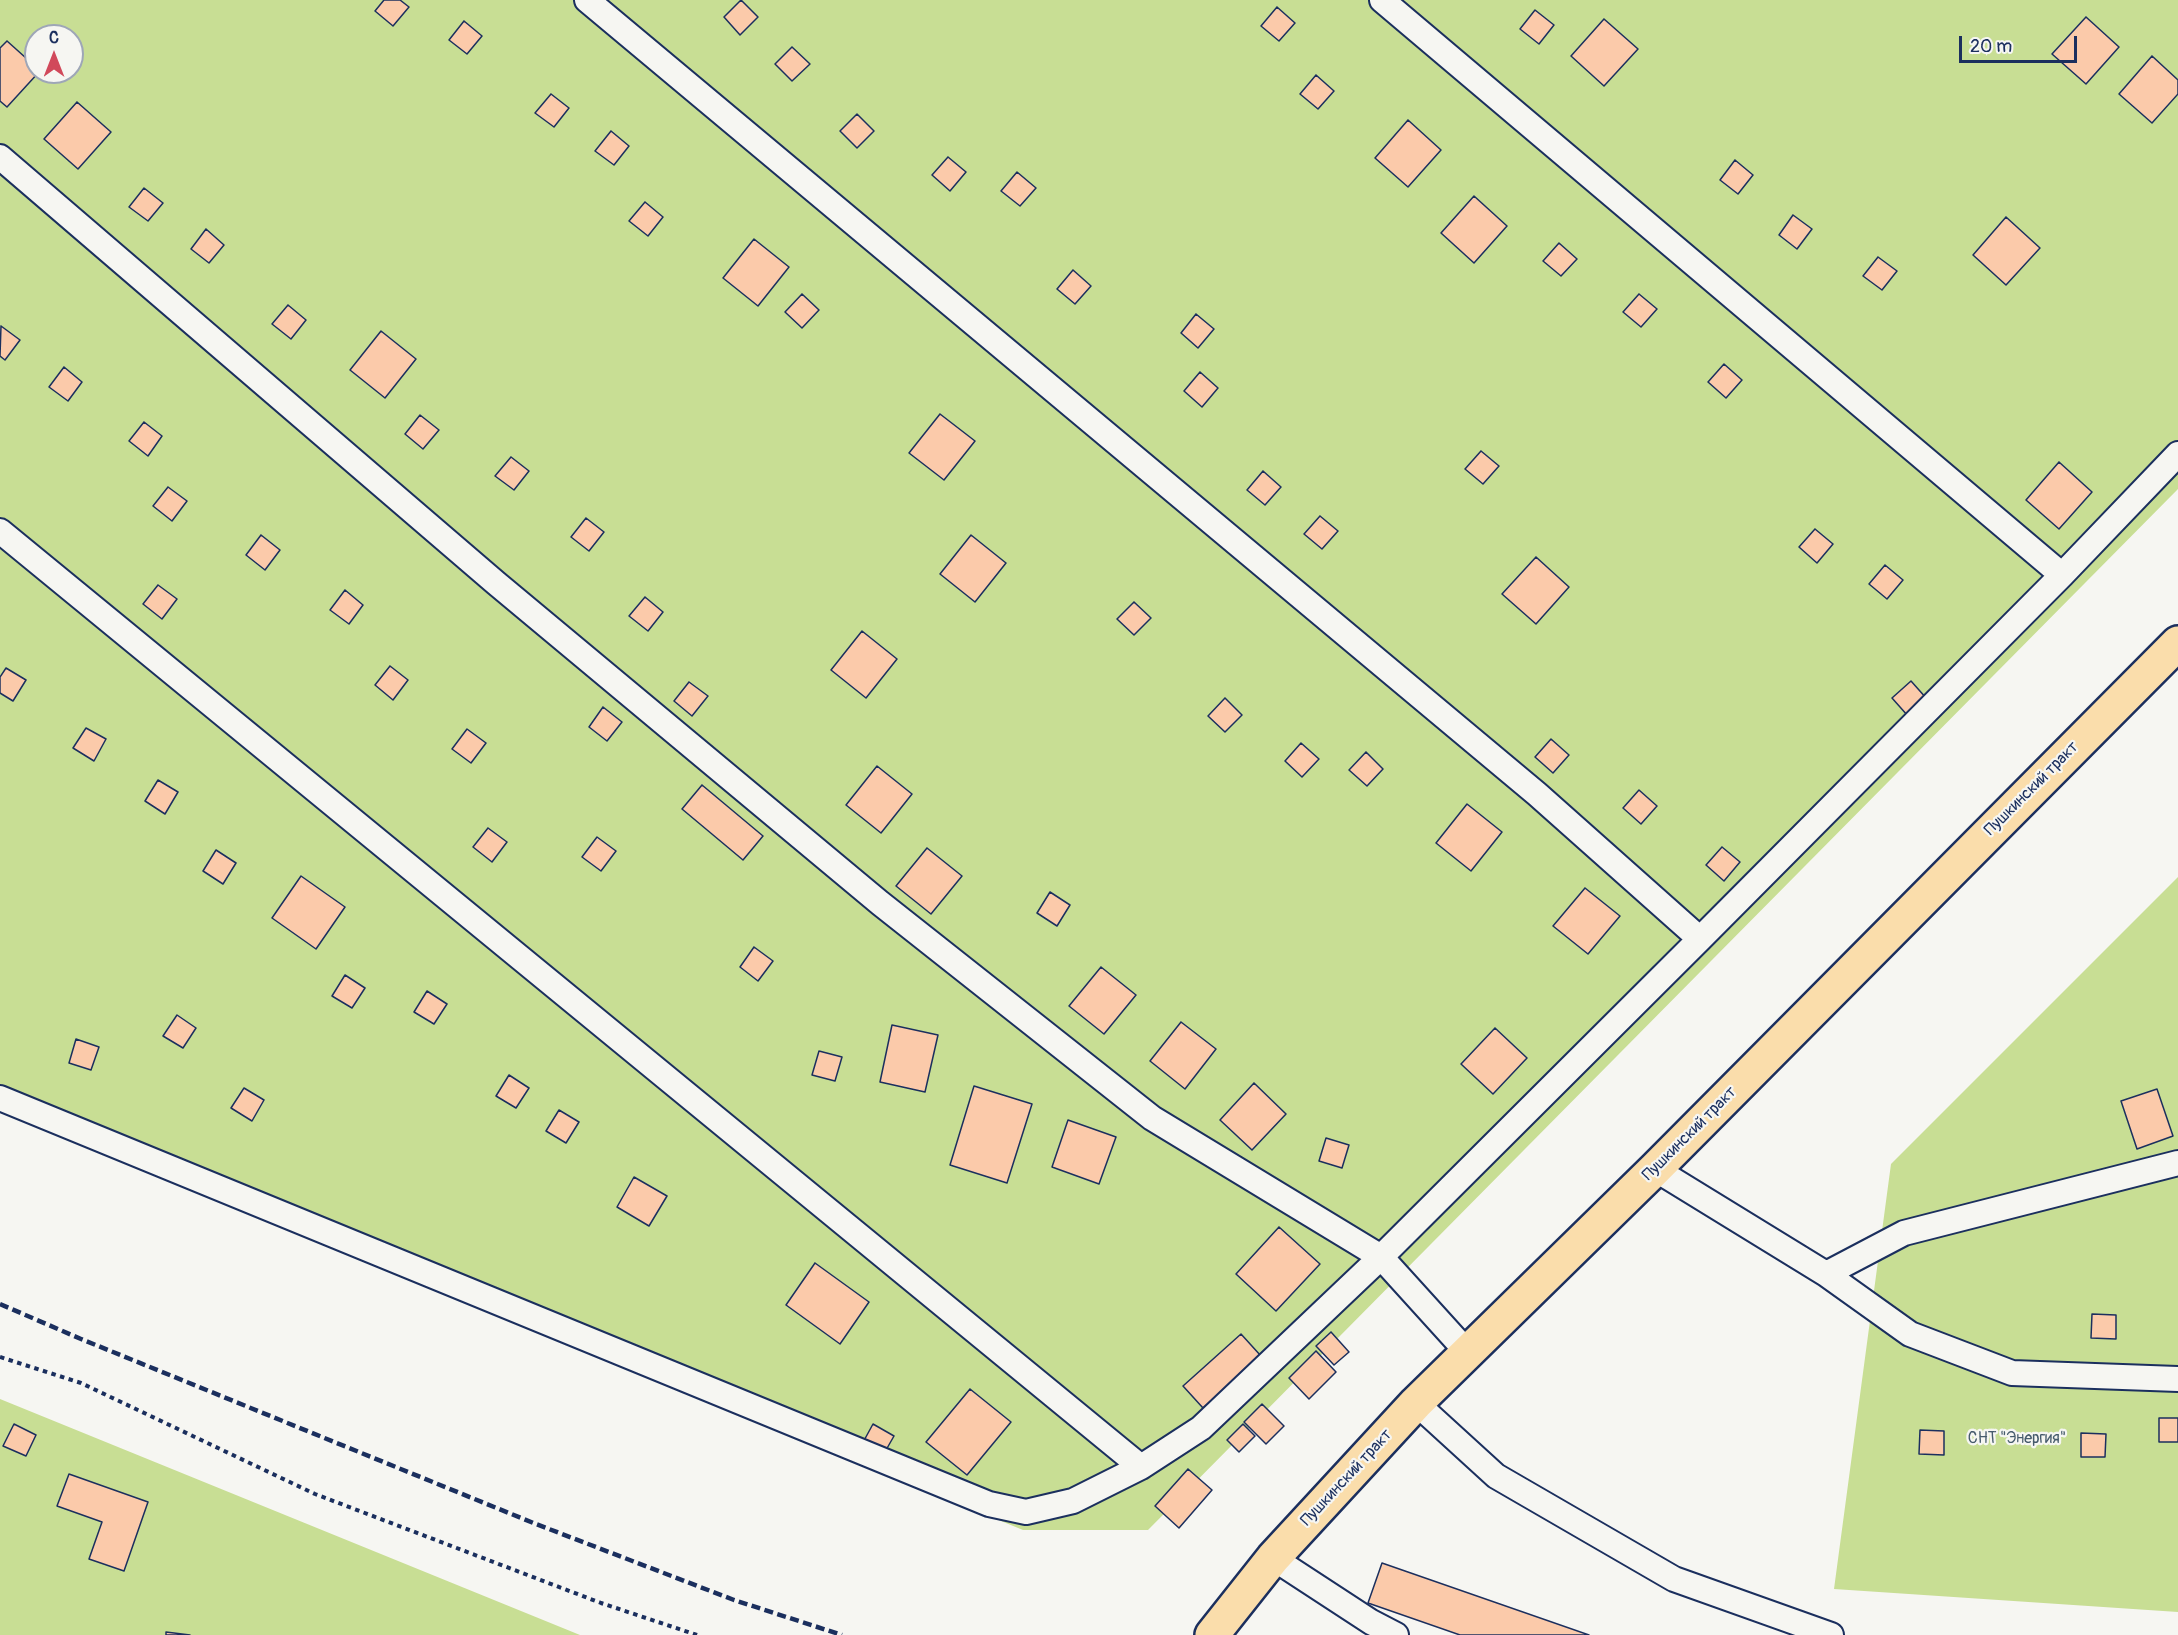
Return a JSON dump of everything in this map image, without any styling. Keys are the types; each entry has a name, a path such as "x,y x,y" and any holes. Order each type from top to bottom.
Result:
{"main road":[{"name":"Пушкинский тракт","path":"1212,1635 1273,1558 1416,1403 1654,1169 2178,642"}],"lane":[{"path":"587,0 1528,787 1700,939"},
{"path":"1382,0 2062,575"},
{"path":"0,157 496,583 880,903 1152,1118 1381,1257 1468,1353"},
{"path":"0,1098 989,1504 1026,1512 1073,1501 1141,1467 1202,1428 1381,1257 1700,939 2062,575 2178,454"},
{"path":"0,531 1141,1467"},
{"path":"1826,1274 1904,1233 2178,1163"},
{"path":"1654,1169 1826,1274 1910,1334 2012,1373 2178,1379"},
{"path":"1416,1403 1496,1476 1674,1579 1831,1635"},
{"path":"1273,1558 1371,1622 1396,1635"}],"path":[{"path":"0,1357 81,1383 315,1494 601,1603 697,1635"}],"green space":[{"path":"0,0 2178,0 2178,489 1148,1530 1023,1530 0,1111"},
{"name":"СНТ \"Энергия\"","path":"2178,877 2178,1612 1834,1589 1891,1164"},
{"path":"0,1399 580,1635 0,1635"}],"building":[{"path":"384,0 400,0 409,7 393,26 375,11"},
{"path":"741,0 758,17 740,35 724,17"},
{"path":"1277,7 1295,23 1279,41 1261,26"},
{"path":"1535,10 1554,25 1539,44 1520,29"},
{"path":"2086,17 2119,47 2086,84 2052,54"},
{"path":"1604,19 1638,49 1604,86 1571,56"},
{"path":"464,21 482,36 467,54 449,40"},
{"path":"7,41 24,56 24,84 28,84 7,107 0,101 0,48"},
{"path":"792,47 810,64 792,81 775,64"},
{"path":"2152,56 2178,80 2178,94 2152,123 2119,94"},
{"path":"1316,75 1334,91 1318,109 1300,94"},
{"path":"551,94 569,108 554,127 535,113"},
{"path":"77,102 111,132 78,169 44,139"},
{"path":"857,114 874,131 857,148 840,131"},
{"path":"1408,120 1441,150 1408,187 1375,158"},
{"path":"611,131 629,146 614,165 595,151"},
{"path":"948,157 966,172 950,191 932,175"},
{"path":"1735,160 1753,175 1738,194 1720,180"},
{"path":"1017,172 1036,188 1020,206 1001,191"},
{"path":"144,188 163,203 148,221 129,207"},
{"path":"1474,196 1507,226 1474,263 1441,233"},
{"path":"645,202 663,217 648,236 629,221"},
{"path":"1793,215 1812,229 1797,249 1779,235"},
{"path":"2006,217 2040,248 2006,285 1973,255"},
{"path":"206,229 224,245 209,263 191,249"},
{"path":"754,239 789,267 758,306 723,278"},
{"path":"1559,243 1577,259 1561,276 1543,261"},
{"path":"1878,257 1897,271 1882,290 1863,276"},
{"path":"1073,270 1091,286 1075,304 1057,289"},
{"path":"802,294 819,310 802,328 785,312"},
{"path":"1639,294 1657,309 1641,327 1623,312"},
{"path":"288,305 306,320 291,339 272,324"},
{"path":"1196,314 1214,329 1198,348 1181,333"},
{"path":"1,326 20,340 5,360 0,356"},
{"path":"381,331 416,359 385,398 350,370"},
{"path":"1724,364 1742,380 1726,398 1708,382"},
{"path":"64,367 82,382 68,401 49,387"},
{"path":"1200,372 1218,388 1202,407 1184,391"},
{"path":"940,414 975,441 944,480 909,453"},
{"path":"420,415 439,430 423,449 405,434"},
{"path":"144,422 162,436 148,456 129,441"},
{"path":"1481,451 1499,466 1483,484 1465,469"},
{"path":"511,457 529,471 514,490 495,476"},
{"path":"2059,462 2092,492 2059,529 2026,500"},
{"path":"1263,471 1281,487 1265,505 1247,490"},
{"path":"168,487 187,501 172,521 153,506"},
{"path":"1320,516 1338,531 1322,549 1304,534"},
{"path":"586,518 604,532 589,551 571,537"},
{"path":"1815,529 1833,544 1817,563 1799,547"},
{"path":"261,535 280,550 265,570 246,555"},
{"path":"971,535 1006,563 975,602 940,574"},
{"path":"1536,557 1569,587 1536,624 1502,594"},
{"path":"1885,565 1903,580 1887,599 1869,584"},
{"path":"158,585 177,599 162,619 143,604"},
{"path":"345,590 363,605 349,624 330,610"},
{"path":"645,597 663,612 648,631 629,616"},
{"path":"1134,602 1151,618 1134,635 1117,619"},
{"path":"862,631 897,659 866,698 831,670"},
{"path":"390,666 408,680 393,700 375,685"},
{"path":"6,668 26,680 13,701 0,693 0,677"},
{"path":"1911,681 1927,699 1908,716 1892,698"},
{"path":"689,682 708,696 692,716 674,701"},
{"path":"1225,698 1242,715 1225,732 1208,716"},
{"path":"603,707 622,722 607,741 589,727"},
{"path":"86,728 106,739 94,761 73,748"},
{"path":"467,729 486,743 471,763 452,749"},
{"path":"1551,739 1569,755 1553,773 1535,757"},
{"path":"1301,743 1319,759 1302,777 1285,761"},
{"path":"1366,752 1383,769 1367,786 1349,770"},
{"path":"877,766 912,794 881,833 846,805"},
{"path":"158,780 178,792 165,814 145,801"},
{"path":"702,785 763,836 743,860 682,809"},
{"path":"1639,790 1657,806 1641,824 1623,808"},
{"path":"1467,804 1502,832 1471,871 1436,843"},
{"path":"488,828 507,842 492,862 473,847"},
{"path":"597,837 616,851 601,871 582,857"},
{"path":"1722,847 1740,862 1724,881 1706,865"},
{"path":"927,848 962,876 931,914 896,886"},
{"path":"216,850 236,863 223,884 203,871"},
{"path":"301,876 345,907 316,949 272,918"},
{"path":"1585,888 1620,916 1588,954 1553,926"},
{"path":"1050,892 1070,905 1057,926 1037,913"},
{"path":"754,947 773,961 758,981 740,967"},
{"path":"1101,967 1136,995 1104,1034 1069,1006"},
{"path":"345,975 365,988 352,1008 332,996"},
{"path":"427,991 447,1004 434,1024 414,1012"},
{"path":"177,1015 196,1028 183,1048 163,1036"},
{"path":"1181,1022 1216,1049 1185,1089 1150,1061"},
{"path":"892,1025 938,1035 925,1092 880,1082"},
{"path":"1495,1028 1527,1058 1493,1094 1461,1064"},
{"path":"76,1039 99,1047 91,1070 69,1063"},
{"path":"819,1051 842,1057 835,1081 812,1075"},
{"path":"509,1075 529,1088 516,1108 496,1096"},
{"path":"1254,1083 1286,1114 1252,1150 1220,1120"},
{"path":"974,1086 1032,1104 1007,1183 950,1165"},
{"path":"244,1088 264,1100 252,1121 231,1108"},
{"path":"2157,1089 2173,1136 2137,1149 2121,1101"},
{"path":"559,1110 579,1122 566,1143 546,1131"},
{"path":"1068,1120 1116,1137 1099,1184 1052,1167"},
{"path":"1326,1138 1349,1145 1342,1168 1319,1161"},
{"path":"634,1177 667,1196 649,1226 617,1207"},
{"path":"1279,1227 1320,1264 1276,1311 1236,1274"},
{"path":"815,1263 869,1302 840,1344 786,1305"},
{"path":"2092,1314 2116,1315 2116,1339 2091,1338"},
{"path":"1331,1332 1349,1352 1334,1365 1316,1346"},
{"path":"1241,1334 1261,1356 1203,1408 1183,1386"},
{"path":"1316,1351 1336,1372 1309,1399 1289,1378"},
{"path":"970,1389 1011,1422 967,1475 926,1442"},
{"path":"1262,1404 1284,1426 1266,1444 1244,1422"},
{"path":"2159,1418 2178,1418 2178,1442 2159,1442"},
{"path":"14,1424 36,1435 26,1456 3,1446"},
{"path":"873,1424 894,1436 882,1457 861,1446"},
{"path":"1243,1424 1255,1436 1239,1452 1227,1440"},
{"path":"1920,1430 1944,1431 1944,1455 1919,1454"},
{"path":"2081,1433 2106,1434 2105,1457 2081,1457"},
{"path":"1188,1469 1212,1490 1179,1528 1155,1506"},
{"path":"69,1474 148,1502 124,1571 89,1559 102,1522 57,1506"},
{"path":"1382,1563 1589,1635 1460,1635 1368,1603"},
{"path":"166,1632 190,1635 166,1635"}],"railway":[{"path":"0,1304 536,1524 734,1600 842,1635"}]}
